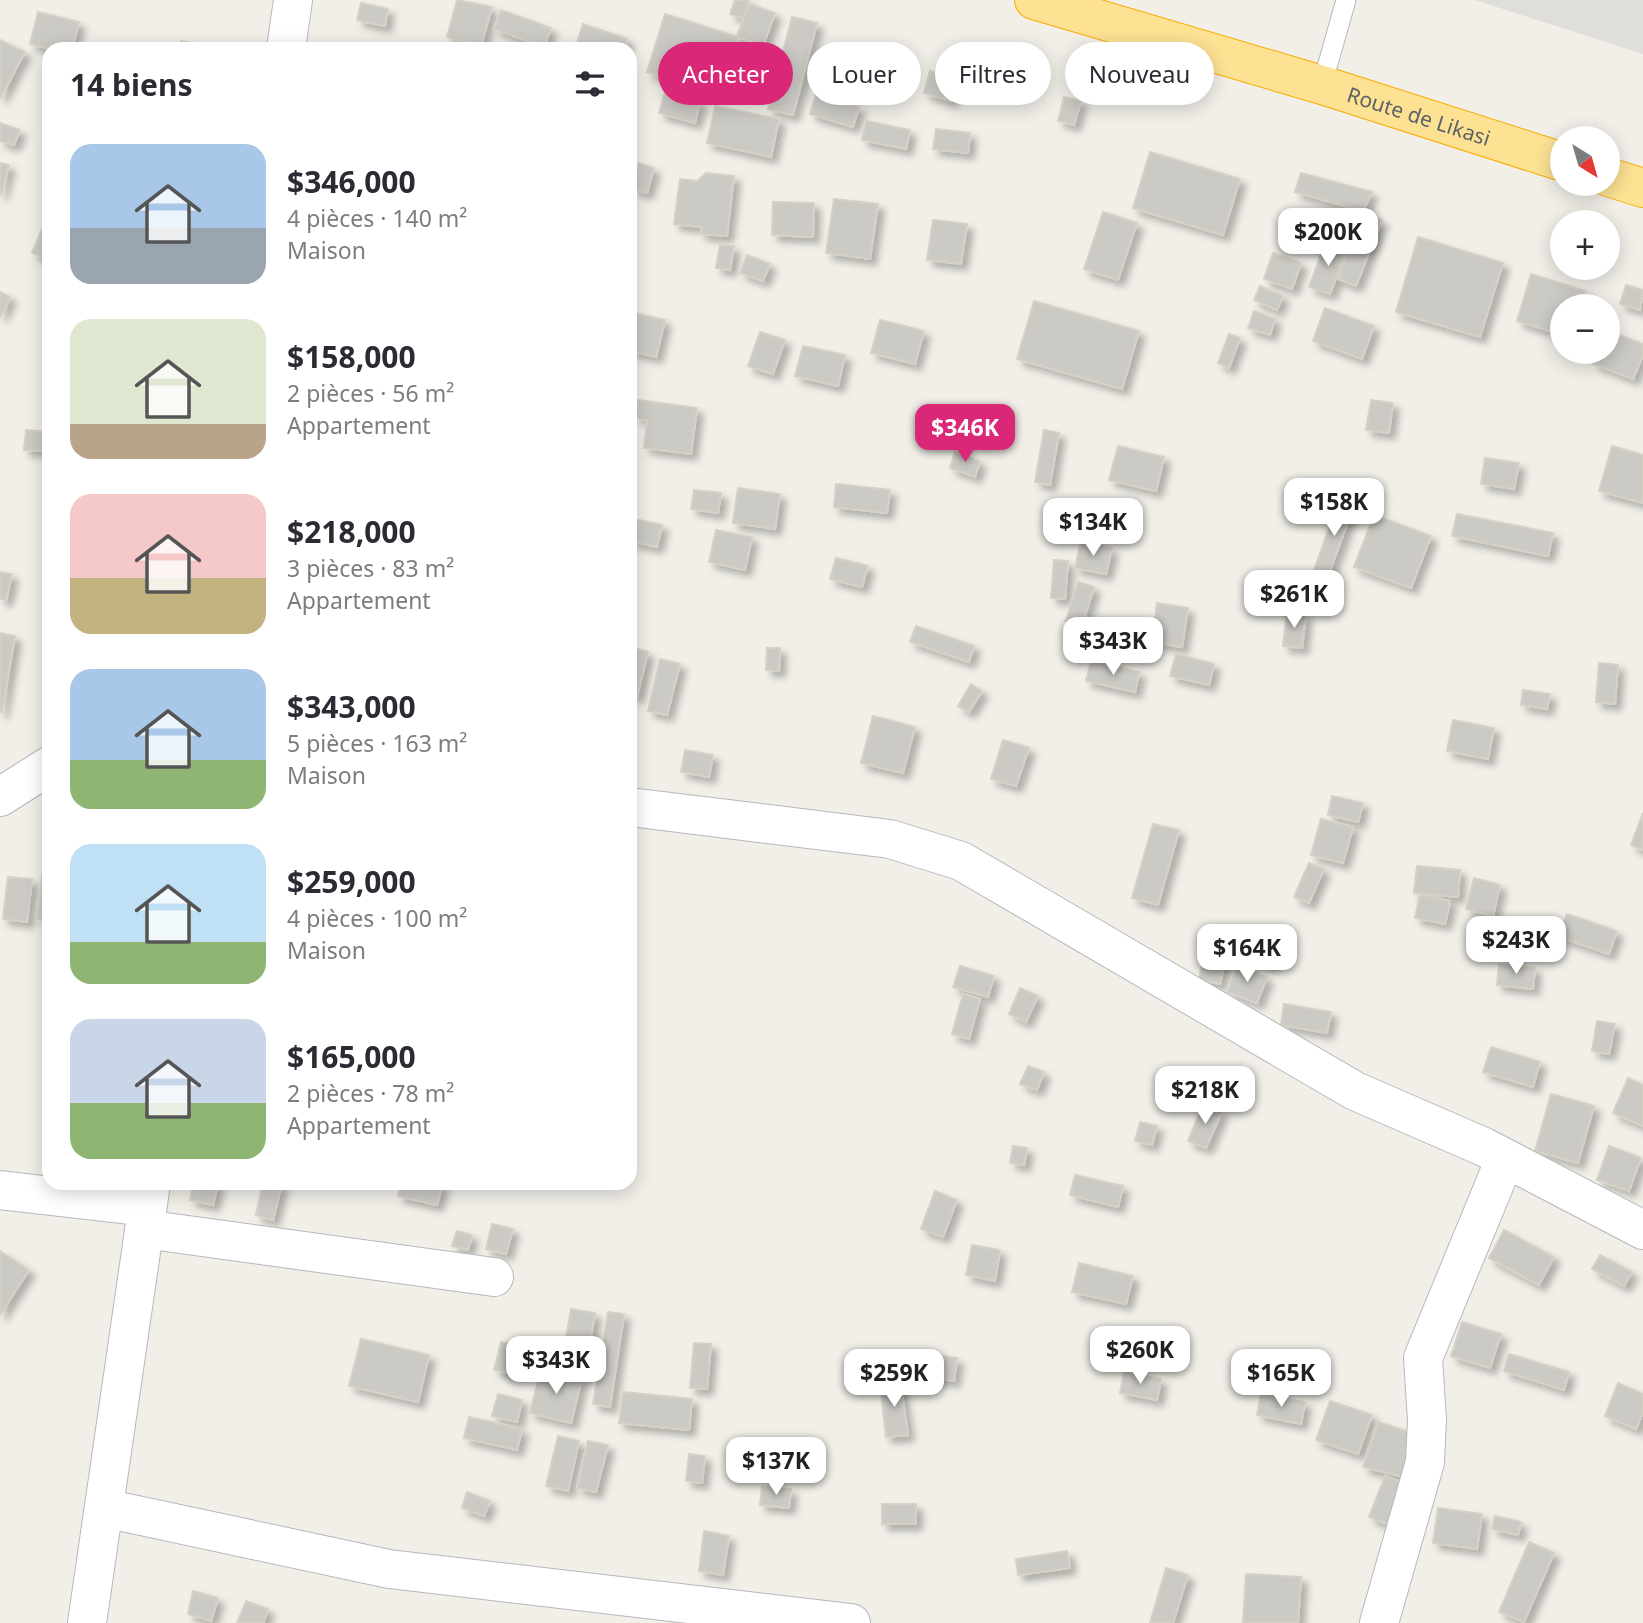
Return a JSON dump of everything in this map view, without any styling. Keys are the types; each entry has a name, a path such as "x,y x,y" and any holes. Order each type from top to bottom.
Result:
{"highway":[{"name":"Route de Likasi","path":"1034,0 1322,85 1550,158"},
{"path":"1620,181 1643,188"}],"street":[{"path":"286,42 287,1"},
{"path":"0,797 42,770"},
{"path":"637,808 890,839 961,861 1355,1091 1505,1158 1643,1230"},
{"path":"1379,1623 1425,1462 1427,1420 1423,1358 1505,1158"},
{"path":"0,1190 148,1206 494,1277"},
{"path":"87,1623 148,1206"},
{"path":"104,1508 389,1569 850,1623"}],"lane":[{"path":"1322,85 1346,0"}],"shaded area":[{"path":"1475,0 1643,0 1643,54"}],"building":[{"path":"457,0 492,7 482,42 466,42 447,37"},
{"path":"735,0 749,0 744,18 730,14"},
{"path":"361,3 388,9 385,26 357,20"},
{"path":"749,4 775,13 764,42 753,42 737,36"},
{"path":"501,10 551,28 546,42 530,42 494,29"},
{"path":"38,12 79,22 74,42 42,42 42,47 30,44"},
{"path":"665,14 738,37 736,42 658,42 658,75 647,72"},
{"path":"792,17 817,23 812,42 807,42 807,61 793,115 768,109 769,105 793,105 793,42 785,42"},
{"path":"583,24 627,39 626,42 577,42"},
{"path":"0,40 25,52 0,99"},
{"path":"930,71 935,72 935,96 924,93"},
{"path":"1064,97 1065,105 1080,105 1074,125 1058,121"},
{"path":"661,105 699,105 695,123 659,113"},
{"path":"813,105 859,107 853,127 810,114"},
{"path":"715,106 779,119 771,157 707,143"},
{"path":"866,121 910,130 906,149 862,140"},
{"path":"0,123 20,130 14,145 0,141"},
{"path":"936,129 970,133 968,153 933,149"},
{"path":"1150,152 1240,179 1223,235 1133,208"},
{"path":"0,163 9,165 1,195 0,195"},
{"path":"639,163 654,168 647,193 637,190"},
{"path":"706,173 734,176 727,236 701,234 702,227 674,224 680,179 697,181"},
{"path":"1301,173 1372,192 1363,211 1295,192"},
{"path":"834,199 878,204 870,259 826,253"},
{"path":"773,202 814,203 813,237 772,235"},
{"path":"1103,212 1137,223 1118,280 1084,269"},
{"path":"1364,213 1382,220 1356,286 1338,279"},
{"path":"933,220 967,224 961,264 927,260"},
{"path":"42,229 42,257 32,253"},
{"path":"1418,237 1503,263 1480,337 1396,312"},
{"path":"1326,241 1347,248 1330,294 1309,287"},
{"path":"720,245 734,246 730,270 716,268"},
{"path":"1273,253 1301,263 1292,289 1264,279"},
{"path":"747,255 770,264 763,281 740,273"},
{"path":"1531,274 1585,291 1584,294 1550,294 1550,331 1517,321"},
{"path":"1626,285 1643,290 1640,310 1620,304"},
{"path":"1260,286 1283,296 1277,310 1254,300"},
{"path":"0,292 10,297 0,318"},
{"path":"1034,301 1139,331 1122,389 1017,359"},
{"path":"1325,308 1374,326 1362,359 1313,341"},
{"path":"1254,311 1275,319 1270,335 1248,328"},
{"path":"637,314 665,320 656,357 637,353"},
{"path":"880,320 924,331 915,364 871,353"},
{"path":"760,332 785,340 773,374 748,366"},
{"path":"1229,334 1240,338 1229,368 1218,363"},
{"path":"1620,335 1643,344 1643,355 1633,379 1593,364 1620,364"},
{"path":"803,346 845,355 838,386 795,376"},
{"path":"638,400 697,408 691,454 644,448 647,420 637,418"},
{"path":"1371,400 1393,403 1389,433 1366,430"},
{"path":"26,430 42,431 42,451 24,450"},
{"path":"1044,430 1059,433 1050,485 1035,482"},
{"path":"1118,446 1164,457 1156,491 1109,480"},
{"path":"1612,446 1643,455 1643,503 1599,491"},
{"path":"955,452 980,461 975,477 950,468"},
{"path":"1485,458 1519,463 1514,489 1481,484"},
{"path":"1346,480 1361,486 1320,598 1306,593"},
{"path":"836,484 890,490 887,513 834,507"},
{"path":"738,488 780,494 775,529 733,523"},
{"path":"694,490 721,493 718,513 691,509"},
{"path":"1457,514 1553,533 1548,556 1452,536"},
{"path":"1374,515 1431,536 1411,588 1354,567"},
{"path":"637,520 662,525 657,547 637,543"},
{"path":"716,530 752,537 745,570 709,562"},
{"path":"1081,541 1112,548 1106,574 1075,568"},
{"path":"836,558 868,566 862,587 830,579"},
{"path":"1054,560 1068,561 1065,599 1051,598"},
{"path":"0,572 12,574 6,600 0,599"},
{"path":"1078,582 1094,587 1082,626 1066,621"},
{"path":"1157,603 1188,608 1182,647 1152,642"},
{"path":"1287,612 1306,614 1302,648 1283,646"},
{"path":"916,626 974,646 969,662 910,642"},
{"path":"0,633 15,636 2,712 0,712"},
{"path":"767,648 780,648 779,671 766,670"},
{"path":"637,649 648,652 637,697"},
{"path":"1176,654 1214,664 1209,685 1170,676"},
{"path":"660,659 680,664 667,715 648,711"},
{"path":"1091,661 1139,672 1135,692 1086,681"},
{"path":"1599,663 1618,665 1615,704 1596,702"},
{"path":"971,684 982,691 969,712 958,706"},
{"path":"1523,690 1550,694 1547,709 1521,705"},
{"path":"873,716 915,727 903,773 861,763"},
{"path":"1453,720 1494,728 1488,759 1447,751"},
{"path":"1003,740 1029,748 1016,786 991,779"},
{"path":"685,750 713,755 709,777 681,772"},
{"path":"1332,796 1363,803 1358,822 1328,815"},
{"path":"1643,813 1643,850 1631,845"},
{"path":"1321,819 1353,827 1343,863 1311,855"},
{"path":"1153,824 1179,830 1158,905 1132,898"},
{"path":"1309,863 1324,869 1309,903 1294,897"},
{"path":"1417,866 1460,870 1458,897 1414,893"},
{"path":"8,877 32,879 27,922 3,919"},
{"path":"42,877 42,919 37,919"},
{"path":"1474,878 1500,885 1493,916 1466,909"},
{"path":"1420,894 1450,901 1445,924 1415,918"},
{"path":"1567,914 1617,931 1609,954 1559,937"},
{"path":"1257,930 1279,939 1270,965 1248,956"},
{"path":"1204,956 1225,961 1220,984 1199,979"},
{"path":"1499,964 1535,968 1533,989 1497,985"},
{"path":"960,966 994,976 988,997 953,987"},
{"path":"1237,966 1267,977 1257,1003 1227,992"},
{"path":"1020,988 1038,996 1026,1022 1009,1014"},
{"path":"963,994 980,999 969,1039 952,1034"},
{"path":"1284,1004 1331,1012 1327,1033 1281,1025"},
{"path":"1597,1021 1615,1024 1609,1054 1592,1051"},
{"path":"1491,1047 1540,1062 1533,1087 1483,1072"},
{"path":"1028,1066 1044,1072 1037,1090 1020,1084"},
{"path":"1628,1078 1643,1085 1643,1126 1613,1113"},
{"path":"1551,1094 1594,1106 1578,1163 1535,1151"},
{"path":"1203,1104 1222,1112 1206,1148 1188,1141"},
{"path":"1140,1122 1157,1126 1152,1145 1135,1141"},
{"path":"1013,1146 1027,1148 1024,1165 1010,1163"},
{"path":"1609,1146 1641,1158 1629,1191 1597,1180"},
{"path":"1075,1175 1123,1186 1118,1207 1070,1195"},
{"path":"192,1190 216,1190 213,1205 190,1200"},
{"path":"261,1190 280,1190 273,1220 256,1215"},
{"path":"399,1190 441,1190 437,1205 398,1196"},
{"path":"935,1191 957,1200 943,1237 921,1229"},
{"path":"492,1224 513,1229 506,1254 486,1249"},
{"path":"1504,1230 1554,1257 1539,1285 1489,1258"},
{"path":"457,1231 472,1235 468,1250 452,1246"},
{"path":"972,1245 1000,1250 995,1281 966,1275"},
{"path":"0,1251 29,1270 0,1315"},
{"path":"1600,1255 1632,1272 1624,1286 1592,1269"},
{"path":"1079,1263 1133,1276 1126,1304 1072,1292"},
{"path":"571,1309 595,1313 586,1366 562,1363"},
{"path":"608,1312 624,1314 610,1407 593,1404"},
{"path":"1462,1322 1501,1334 1490,1368 1451,1356"},
{"path":"361,1339 429,1355 418,1402 349,1386"},
{"path":"501,1342 519,1346 512,1374 494,1370"},
{"path":"694,1343 711,1344 707,1389 690,1388"},
{"path":"915,1352 957,1358 954,1381 913,1376"},
{"path":"1509,1354 1569,1372 1564,1390 1504,1371"},
{"path":"541,1369 582,1378 571,1423 530,1413"},
{"path":"1124,1372 1161,1379 1157,1400 1120,1393"},
{"path":"900,1379 908,1435 886,1437 880,1382"},
{"path":"1618,1383 1643,1394 1643,1412 1636,1429 1605,1416"},
{"path":"623,1392 692,1399 689,1430 619,1423"},
{"path":"498,1394 522,1400 517,1422 492,1416"},
{"path":"1261,1394 1305,1402 1301,1424 1257,1415"},
{"path":"1330,1401 1372,1415 1358,1454 1316,1440"},
{"path":"469,1417 522,1429 517,1450 464,1438"},
{"path":"1378,1422 1416,1434 1404,1477 1363,1467"},
{"path":"558,1436 579,1441 568,1491 546,1486"},
{"path":"588,1441 608,1445 596,1492 577,1488"},
{"path":"689,1454 705,1456 702,1483 686,1481"},
{"path":"1385,1476 1409,1485 1393,1526 1369,1517"},
{"path":"762,1487 791,1489 789,1508 760,1505"},
{"path":"467,1492 490,1501 484,1516 462,1508"},
{"path":"882,1504 916,1504 916,1524 882,1524"},
{"path":"1438,1508 1482,1514 1477,1549 1433,1543"},
{"path":"1495,1516 1521,1522 1518,1535 1492,1529"},
{"path":"704,1531 729,1536 723,1575 699,1571"},
{"path":"1529,1542 1554,1553 1524,1622 1499,1612"},
{"path":"1067,1551 1070,1568 1018,1575 1016,1559"},
{"path":"1166,1568 1188,1575 1173,1623 1150,1623"},
{"path":"1246,1574 1301,1577 1298,1623 1243,1623"},
{"path":"193,1591 218,1598 211,1621 188,1614"},
{"path":"246,1601 268,1609 263,1623 237,1623"}]}
